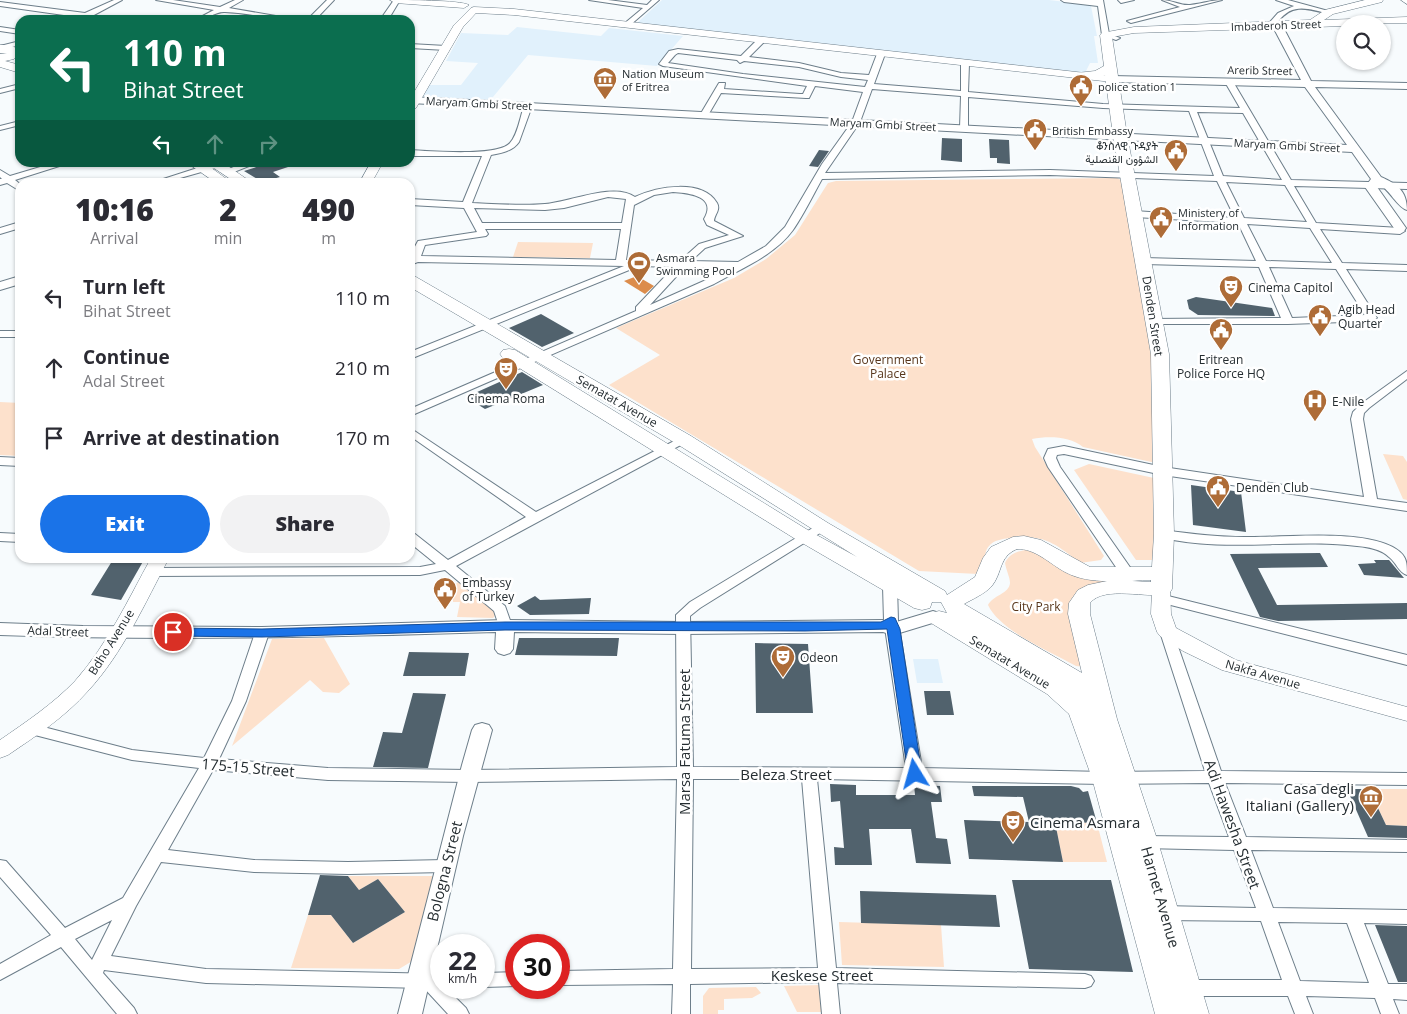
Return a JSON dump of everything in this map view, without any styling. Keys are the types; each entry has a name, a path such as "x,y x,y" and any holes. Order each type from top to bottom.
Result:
{"main road":[{"path":"396,0 468,9 514,12"},
{"path":"1312,24 1329,12 1378,0"},
{"path":"468,9 514,12 1081,76 1111,73"},
{"path":"415,97 468,9"},
{"name":"Imbaderoh Street","path":"1114,36 1146,30 1407,20"},
{"name":"Denden Street","path":"1114,36 1111,73 1115,107 1160,354 1164,534 1161,586"},
{"path":"0,48 15,50"},
{"path":"0,58 10,56 15,52"},
{"path":"0,63 15,68"},
{"path":"368,178 375,167"},
{"path":"213,169 234,178"},
{"name":"Sematat Avenue","path":"415,284 478,328 530,359 684,440 821,527 938,608"},
{"name":"Sematat Avenue","path":"415,298 478,328"},
{"name":"Sematat Avenue","path":"530,359 662,451 804,536 890,586 938,608 1072,678 1068,699 1078,710"},
{"path":"938,608 981,583 986,578 996,553 1004,547 1013,545 1033,544 1082,572 1092,574 1127,573 1161,586"},
{"name":"Bdho Avenue","path":"0,750 32,729 66,702 91,675 119,632 156,565"},
{"path":"1161,586 1161,614 1167,632"},
{"path":"1072,678 1077,606 1084,594 1091,590 1161,586"},
{"name":"Nakfa Avenue","path":"1167,632 1190,646 1229,665 1407,714"},
{"name":"Harnet Avenue","path":"1072,678 1083,687 1105,719 1114,778 1134,842 1174,987 1194,1014"},
{"name":"Harnet Avenue","path":"1078,710 1114,778"},
{"name":"Harnet Avenue","path":"1170,1014 1174,987"}],"street":[{"path":"87,15 119,0"},
{"path":"159,0 262,15"},
{"path":"209,15 240,0"},
{"path":"316,15 331,0"},
{"path":"387,15 396,0"},
{"path":"592,0 648,6"},
{"path":"628,25 656,0"},
{"path":"1064,0 1100,2"},
{"path":"1121,1 1131,0"},
{"path":"1165,0 1188,8"},
{"path":"1196,0 1207,4"},
{"path":"1131,22 1219,0"},
{"path":"1279,0 1329,12"},
{"path":"1310,7 1324,0"},
{"path":"1,2 79,15"},
{"name":"Denden Street","path":"1100,2 1114,36"},
{"path":"1300,5 1280,14 1274,22 1308,84 1356,149 1374,183 1405,232"},
{"path":"0,29 15,31"},
{"path":"704,115 729,73 761,41"},
{"path":"415,46 446,48"},
{"path":"873,78 841,75 799,65 678,51 672,52 663,64 812,84 1115,107 1246,111"},
{"path":"415,411 636,312 710,282 769,248 789,229 826,164 856,122 881,54"},
{"path":"964,128 965,64"},
{"name":"Arerib Street","path":"1111,73 1229,82 1407,86"},
{"path":"1155,321 1288,321 1372,318 1314,227 1229,82"},
{"path":"719,91 806,96 812,84"},
{"path":"0,91 15,87"},
{"name":"Maryam Gmbi Street","path":"415,102 1120,135 1356,149"},
{"path":"415,153 487,154 502,151 514,144 528,106"},
{"path":"1192,109 1220,179 1288,321"},
{"path":"0,128 15,124"},
{"path":"467,204 487,154"},
{"path":"0,173 4,181 51,167"},
{"path":"175,178 213,169"},
{"path":"820,176 1128,174 1289,184 1374,183 1407,186"},
{"path":"1391,186 1407,206"},
{"path":"631,204 648,194 675,189 700,194 713,204 714,210 709,219 710,223 738,236 702,246 636,312"},
{"path":"415,202 530,209 566,205 620,194 629,196 631,204 621,262"},
{"path":"415,254 421,243 479,236 482,234 480,226 467,204"},
{"path":"1135,214 1405,232"},
{"path":"0,231 15,226"},
{"path":"480,226 627,226"},
{"path":"415,260 742,265"},
{"path":"1144,261 1407,268"},
{"path":"415,354 641,262"},
{"path":"0,334 15,334"},
{"path":"1372,502 1357,420 1359,412 1407,374"},
{"path":"415,434 535,517"},
{"path":"156,565 420,571 446,566 535,517 684,440"},
{"path":"1127,573 1054,467 1050,458 1052,452 1064,450 1163,471 1407,506"},
{"path":"0,461 15,462"},
{"path":"804,536 821,527"},
{"path":"1164,534 1201,539 1367,543 1387,549 1400,559 1407,570"},
{"name":"Marsa Fatuma Street","path":"681,1014 680,976 685,774 682,615 804,536"},
{"path":"0,538 15,538"},
{"path":"415,541 489,598 500,609 505,626 504,648"},
{"path":"890,586 889,625 915,774"},
{"path":"1161,586 1407,660"},
{"name":"Adal Street","path":"0,629 262,633 505,626 683,628 889,625 938,608"},
{"name":"Adi Hawesha Street","path":"1167,632 1215,777 1304,1014"},
{"path":"96,969 130,903 209,764 239,701 262,633"},
{"name":"175-15 Street","path":"32,729 132,755 209,764 328,774 468,776"},
{"name":"Bologna Street","path":"436,934 445,866 482,730"},
{"path":"809,774 831,1014"},
{"name":"Beleza Street","path":"468,776 915,774 1114,778"},
{"path":"1114,778 1407,779"},
{"path":"1134,842 1407,846"},
{"path":"158,855 254,866 348,868 445,866"},
{"path":"0,866 63,937 96,969 128,1014"},
{"path":"0,973 63,937 130,903"},
{"path":"1154,913 1265,913 1407,917"},
{"path":"1353,916 1390,1014"},
{"path":"96,969 206,976 430,980"},
{"name":"Keskese Street","path":"570,978 826,974 1085,980"},
{"name":"Bologna Street","path":"410,1014 430,980"},
{"path":"1174,987 1294,988 1407,992"},
{"path":"447,999 460,1014"}],"shaded area":[{"path":"662,0 1049,0 1083,4 1091,6 1097,36 1094,36 1098,63 1090,63 1085,73 637,23"},
{"path":"517,27 601,36 609,28 683,36 657,66 528,55 488,103 422,99 429,85 461,85 478,63 446,61 461,33 508,35"},
{"name":"Asmara Swimming Pool","path":"637,276 654,286 645,294 624,281"},
{"path":"913,659 938,659 943,683 917,683"}],"green space":[{"name":"Government Palace","path":"1117,178 1121,180 1157,365 1156,463 1083,447 1078,443 1065,439 1045,437 1032,439 1035,447 1104,556 1101,560 1080,563 1056,545 1040,539 1021,537 1001,539 991,544 987,549 983,566 978,574 919,571 609,385 660,355 616,328 734,278 766,259 795,235 828,183 836,181"},
{"path":"518,242 593,243 590,258 513,257"},
{"path":"0,402 15,403 15,456 0,455"},
{"path":"1383,454 1403,456 1407,462 1407,500 1403,499"},
{"path":"1089,464 1154,478 1154,560 1136,560 1074,470"},
{"name":"City Park","path":"1027,550 1132,579 1134,584 1077,592 1069,605 1084,667 1076,666 1027,640 1003,624 988,605 1009,587 1010,581 1005,563 1009,557 1020,551"},
{"path":"459,581 500,611 493,618 457,617 460,602 453,602 453,599 437,602"},
{"path":"324,638 350,684 339,693 323,692 310,680 232,746 272,639"},
{"path":"1369,789 1407,789 1407,826 1386,825"},
{"path":"1055,822 1097,823 1107,862 1063,862"},
{"path":"348,876 438,876 419,957 399,969 291,968 308,915 323,915 328,911 353,943 405,912 378,879 359,890"},
{"path":"839,922 941,925 944,967 842,965"},
{"path":"821,985 824,1012 797,1012 784,986"},
{"path":"756,987 761,993 752,998 724,999 724,1010 718,1010 718,1014 703,1014 703,996 709,988"}],"building":[{"path":"942,138 962,139 962,162 941,160"},
{"path":"989,139 1009,140 1010,164 997,163 997,158 990,158"},
{"path":"819,150 829,151 818,167 809,166"},
{"path":"256,167 288,167 273,172 280,177 276,178 255,178 244,171"},
{"name":"Cinema Capitol","path":"1196,297 1272,308 1275,316 1198,315 1189,309 1187,300"},
{"path":"541,314 574,333 542,347 509,328"},
{"name":"Cinema Roma","path":"522,372 543,385 485,409 466,397"},
{"name":"Denden Club","path":"1191,485 1241,492 1246,532 1193,525"},
{"path":"1320,553 1328,567 1258,568 1277,605 1407,603 1407,619 1278,621 1260,617 1230,554"},
{"path":"1374,560 1389,560 1404,578 1364,575 1358,564 1376,563"},
{"path":"111,563 142,563 121,600 91,595"},
{"path":"535,596 540,600 591,598 589,614 530,615 517,606"},
{"path":"519,638 619,638 617,656 515,655"},
{"name":"Odeon","path":"755,643 808,644 813,713 756,713"},
{"path":"409,652 469,653 465,676 403,676"},
{"path":"924,691 950,691 954,715 927,715"},
{"path":"413,693 446,694 428,768 373,767 383,732 402,733"},
{"path":"830,784 856,785 856,795 915,795 914,785 940,786 942,802 931,802 936,838 947,839 951,864 916,863 911,829 869,829 872,865 835,865 834,847 844,848 840,801 831,802"},
{"path":"972,786 1071,786 1079,788 1083,792 1088,791 1097,823 1055,822 1063,862 969,859 964,820 1029,822 1023,797 974,796"},
{"name":"Casa degli Italiani (Gallery)","path":"1347,789 1369,789 1386,825 1407,826 1407,838 1368,837"},
{"path":"320,875 348,876 359,890 378,879 405,912 353,943 331,915 308,915"},
{"path":"1012,880 1111,880 1133,972 1029,969"},
{"path":"860,891 996,895 1000,927 861,923"},
{"path":"1375,925 1407,926 1407,982 1398,982"}],"place":[{"name":"Nation Museum of Eritrea","path":"605,100"},
{"name":"police station 1","path":"1081,107"},
{"name":"British Embassy","path":"1035,151"},
{"name":"ቆንስላዊ ጉዳያት الشؤون القنصلية","path":"1176,172"},
{"name":"Ministery of Information","path":"1161,239"},
{"name":"Asmara Swimming Pool","path":"639,284"},
{"name":"Cinema Capitol","path":"1231,308"},
{"name":"Agib Head Quarter","path":"1320,337"},
{"name":"Eritrean Police Force HQ","path":"1221,351"},
{"name":"Cinema Roma","path":"506,390"},
{"name":"E-Nile","path":"1315,422"},
{"name":"Denden Club","path":"1218,508"},
{"name":"Embassy of Turkey","path":"445,610"},
{"name":"Odeon","path":"783,678"},
{"name":"Casa degli Italiani (Gallery)","path":"1371,818"},
{"name":"Cinema Asmara","path":"1013,843"}],"route":[{"path":"173,632 262,633 505,626 683,628 884,626 891,621 915,774"}]}
